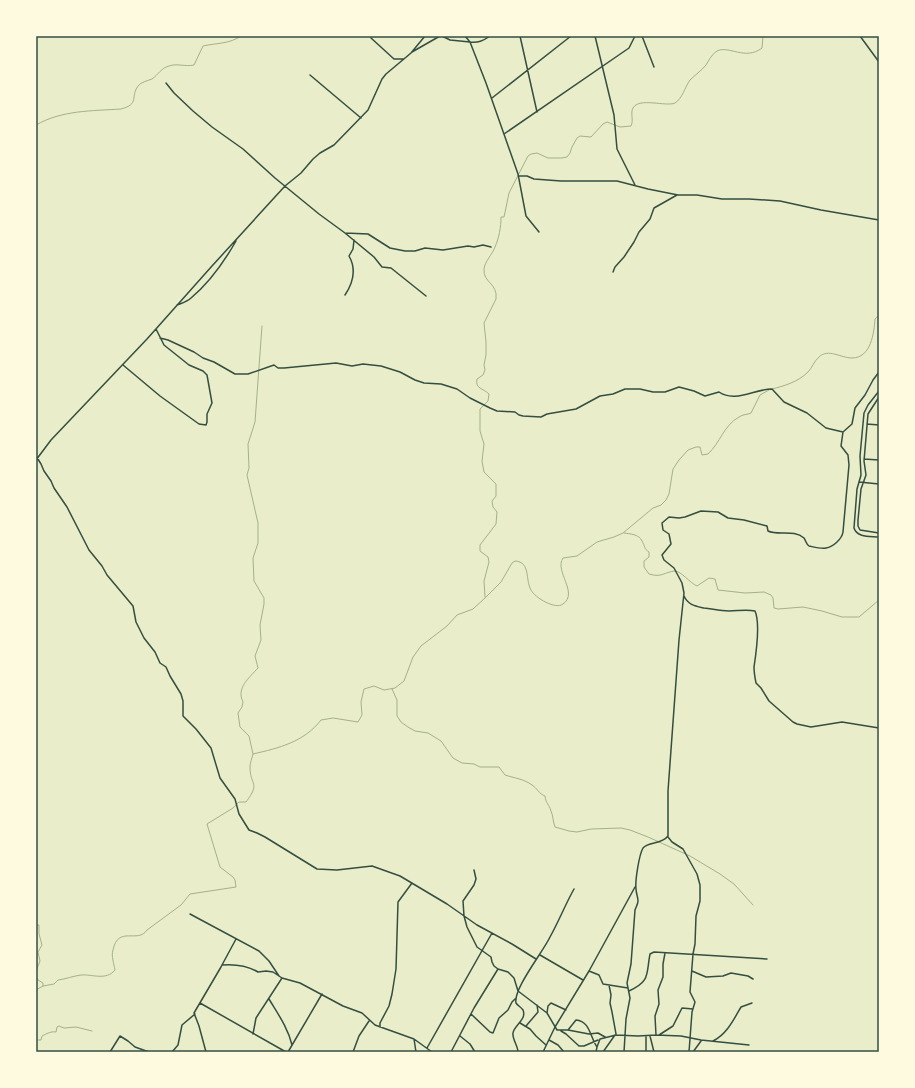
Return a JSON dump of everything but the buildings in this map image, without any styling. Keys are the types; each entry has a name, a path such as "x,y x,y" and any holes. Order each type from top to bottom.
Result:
{"street":[{"path":"36,460 51,440 123,365 286,186 320,153 334,145 361,118 368,110 382,79 411,53 425,36"},
{"path":"411,53 440,36 450,40 470,42 481,42 490,36"},
{"path":"465,36 470,42 492,98 519,176 526,216 539,232"},
{"path":"520,36 537,112"},
{"path":"492,98 571,36"},
{"path":"595,36 614,115 617,149 635,186"},
{"path":"504,134 629,48 635,36"},
{"path":"642,36 654,67"},
{"path":"860,36 879,62"},
{"path":"370,38 394,59 404,59"},
{"path":"310,75 361,118"},
{"path":"166,83 174,93 212,127 243,149 286,186 354,240 374,257 384,268 391,268 426,296"},
{"path":"519,176 527,176 534,179 561,181 617,181 678,194 722,199 780,201 879,220"},
{"path":"613,272 634,242 639,232 650,219 654,208 678,194"},
{"path":"345,233 368,234 390,248 405,251 415,251 425,248 443,250 468,246 492,247"},
{"path":"177,305 192,298 215,273 238,238"},
{"path":"345,295 353,279 354,269 349,256 353,249 354,240"},
{"path":"123,365 160,396 199,424 206,425 207,414 212,403 207,375 189,365 166,346 156,329"},
{"path":"160,338 194,352 203,358 237,374 248,374 274,365 278,368 336,363 352,366 362,364 381,366 400,372 424,383 441,384 457,389 470,398 490,408 515,412 523,416 541,416 576,409 600,396 614,394 618,391 626,389 665,392 679,387 706,396 719,392 725,396 733,397 761,390 772,389 784,402 807,413 826,428 843,432"},
{"path":"690,1052 690,1038 695,1002 690,992 691,971 695,944 696,916 700,901 700,885 697,874 683,849 672,842 668,836 668,791 678,640 684,596 682,583 674,568 664,560 662,555 671,544 669,534 664,532 662,528 662,522 669,517 685,517 701,510 718,512 728,518 744,520 767,526 770,533 783,532 802,537 809,546 828,548 841,538 849,465 848,456 841,446 843,432 852,424 855,408 879,372"},
{"path":"879,392 868,405 864,413 860,456 861,475 855,520 855,531 862,536 879,537"},
{"path":"876,395 879,397 869,412 867,424 864,459 866,475 863,483 858,526 863,531 879,534"},
{"path":"867,424 879,425"},
{"path":"37,457 54,488 67,507 89,550 102,566 107,575 133,606 136,622 140,627 144,638 155,652 160,663 166,667 181,694 183,700 183,716 200,733 211,748 220,778 235,799 239,814 249,830 265,837 317,869 341,870 372,866 400,876 447,904 477,925 536,959"},
{"path":"864,459 879,460"},
{"path":"859,482 879,484"},
{"path":"684,596 692,606 698,608 723,611 754,611 758,624 756,632 756,659 754,668 756,683 769,701 793,722 811,727 842,722 879,728"},
{"path":"624,1052 626,1018 630,1001 627,982 631,964 635,910 638,902 635,887 640,854 644,847 665,840 668,836"},
{"path":"474,870 476,879 474,885 463,901 464,916 469,932 477,947 491,957 492,964 498,969 510,974 515,981 518,991 547,1013 555,1027 559,1031 566,1034 579,1046 584,1046 605,1037 625,1034 646,1036 681,1036 712,1042 749,1045"},
{"path":"380,1027 380,1023 389,1006 396,968 398,902 412,883"},
{"path":"543,1052 555,1027 584,980 635,887"},
{"path":"518,1052 513,1033 523,1017 523,1010 516,1003 518,991 551,936 563,908 574,890"},
{"path":"190,914 259,951 281,977"},
{"path":"427,1048 492,933"},
{"path":"172,1052 178,1045 182,1024 194,1014 236,939"},
{"path":"658,1035 656,1016 659,1004 658,990 663,977 665,952"},
{"path":"629,991 643,984 647,975 651,953 665,952 767,960"},
{"path":"540,955 584,980"},
{"path":"222,965 240,965 254,969 258,972 273,972 281,977 300,983 343,1006 362,1013 370,1021 380,1027 414,1039 432,1052"},
{"path":"451,1052 471,1014 498,969"},
{"path":"589,971 599,975 603,984 628,988"},
{"path":"691,971 706,977 726,976 732,974 748,976 753,979"},
{"path":"253,1034 256,1018 281,977"},
{"path":"603,1052 616,1035 610,1003 611,995 609,985"},
{"path":"200,1003 287,1052 322,994"},
{"path":"269,998 280,1015 292,1045"},
{"path":"471,1014 490,1032 493,1033 500,1018 516,999"},
{"path":"547,1013 548,1006 551,1003 566,1010"},
{"path":"712,1042 723,1035 741,1007 752,1003"},
{"path":"526,1026 538,1012 536,1004"},
{"path":"658,1035 673,1026 682,1008 693,1009"},
{"path":"194,1014 206,1052"},
{"path":"568,1030 577,1020 584,1022 596,1047"},
{"path":"354,1052 359,1036 370,1021"},
{"path":"520,1023 530,1029 546,1045"},
{"path":"559,1031 568,1030 590,1034 598,1033 605,1037"},
{"path":"110,1052 120,1036 135,1047 149,1052"},
{"path":"460,1036 470,1044 475,1052"},
{"path":"646,1036 646,1052"},
{"path":"650,1036 654,1052"},
{"path":"414,1039 416,1052"},
{"path":"596,1052 596,1047 600,1039"},
{"path":"549,1040 558,1045 564,1052"},
{"path":"693,1052 701,1040"}],"waterway":[{"path":"36,125 56,116 77,112 121,109 127,107 133,102 139,85 152,79 164,68 172,65 194,65 203,46 228,42 241,36"},
{"path":"485,597 484,581 489,562 488,557 480,551 480,545 496,524 497,512 493,507 492,501 496,496 496,484 484,472 482,461 484,444 480,431 480,409 488,401 489,394 478,387 477,379 483,375 485,370 486,342 484,323 496,299 495,290 484,274 484,269 498,240 501,217 504,217 509,193 528,156 531,154 537,153 548,158 567,157 577,138 580,136 591,137 603,124 607,122 620,127 631,126 632,110 636,105 641,103 675,103 682,96 690,80 706,65 715,52 722,50 743,53 756,52 762,48 763,36"},
{"path":"772,389 786,385 800,378 808,372 817,359 823,354 830,353 848,358 858,357 863,354 870,344 874,331 875,319 879,315"},
{"path":"253,754 249,736 240,727 238,713 243,702 241,697 242,688 247,679 258,668 255,656 261,640 260,625 264,604 264,598 254,581 253,558 258,543 258,523 247,475 249,468 248,444 255,422 262,326"},
{"path":"36,990 43,986 54,984 58,980 75,976 103,976 111,973 115,970 112,952 119,938 124,936 139,936 143,934 181,905 190,894 236,887 233,877 220,867 207,824 233,808 239,802 246,802 250,796 254,787 250,773 253,754 299,739 314,728 321,720 333,718 358,722 362,715 361,702 364,689 374,686 384,690 395,688 404,681 413,657 421,646 447,626 457,615 473,609 501,582 512,563 515,561 520,562 526,568 529,586 533,593 541,600 551,604 563,604 567,599 568,594 568,588 561,569 563,558 577,556 597,542 623,533 653,508 661,505 669,494 673,469 688,450 700,447 702,455 708,454 734,420 740,416 751,413 760,395 769,390"},
{"path":"624,533 639,537 645,549 649,552 649,557 644,561 644,567 649,574 660,575 675,571 697,586 709,578 715,579 718,590 745,593 764,592 771,595 773,598 774,608 803,607 842,617 859,617 879,600"},
{"path":"392,689 397,700 397,716 401,722 415,731 428,733 441,741 453,758 462,763 474,764 480,767 499,767 505,775 522,780 532,785 545,796 552,813 555,827 577,832 591,829 621,828 648,837 690,856 720,874 734,884 753,905"},
{"path":"36,925 39,925 39,934 42,945 38,952 40,961 36,971"},
{"path":"36,977 43,983 43,986"},
{"path":"37,1040 41,1040 42,1036 56,1032 57,1027 59,1026 64,1028 76,1027 92,1031"},
{"path":"36,1036 36,1041"}]}
